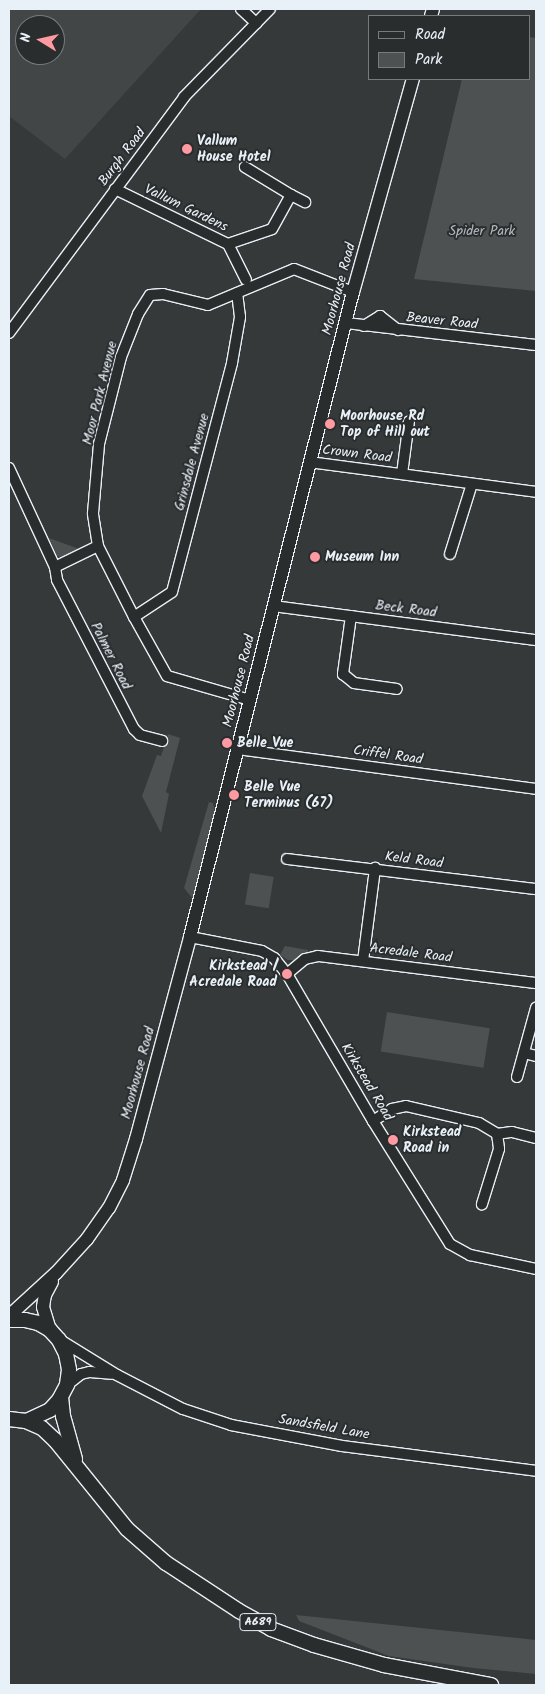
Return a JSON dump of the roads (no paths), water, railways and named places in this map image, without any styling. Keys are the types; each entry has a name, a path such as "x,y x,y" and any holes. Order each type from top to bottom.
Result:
{"highway":[{"path":"9,1318 38,1323 53,1334"},
{"name":"A689","path":"53,1334 66,1354 69,1370 64,1391 63,1416 76,1465"},
{"name":"A689","path":"14,1420 50,1410 64,1391"},
{"name":"A689","path":"14,1420 42,1428 76,1465 127,1529 166,1562 239,1611 271,1629 314,1645 384,1665 491,1685"}],"main road":[{"name":"Moorhouse Road","path":"9,1318 87,1239 109,1208 123,1180 136,1139 190,937 272,606 353,292 413,80"},
{"name":"Moorhouse Road","path":"53,1334 43,1307 45,1295 56,1272"}],"street":[{"path":"241,9 256,23"},
{"name":"Burgh Road","path":"9,333 184,97 270,9"},
{"path":"245,167 291,196 305,202"},
{"name":"Vallum Gardens","path":"116,189 228,244 272,229 291,196"},
{"path":"228,244 246,280"},
{"name":"Moor Park Avenue","path":"250,700 167,676 98,546 93,513 99,444 121,357 138,314 150,295 163,294 208,305 294,269 353,292"},
{"name":"Grinsdale Avenue","path":"134,617 172,592 232,363 240,318 237,293"},
{"name":"Beaver Road","path":"346,323 364,326 380,316 398,330 536,345"},
{"name":"Crown Road","path":"402,474 410,421"},
{"name":"Crown Road","path":"309,462 536,492"},
{"name":"Palmer Road","path":"9,468 55,567 57,580 134,729 140,735 162,741"},
{"path":"450,554 472,484"},
{"path":"55,567 98,546"},
{"name":"Beck Road","path":"272,606 536,640"},
{"path":"350,616 343,674 354,682 396,689"},
{"name":"Criffel Road","path":"237,749 536,789"},
{"name":"Keld Road","path":"287,858 536,889"},
{"path":"363,961 375,868"},
{"name":"Kirkstead Road","path":"190,937 262,950 274,958 287,974 373,1121 450,1244 470,1255 536,1270"},
{"name":"Acredale Road","path":"287,974 305,959 318,956 536,983"},
{"path":"517,1077 536,1008"},
{"path":"524,1053 536,1056"},
{"path":"373,1121 392,1109 406,1106 479,1123 497,1134 512,1132 536,1138"},
{"path":"482,1204 498,1149 497,1134"},
{"name":"Sandsfield Lane","path":"53,1334 117,1375 183,1409 231,1425 342,1446 536,1471"},
{"path":"64,1391 81,1374 90,1372 117,1375"}],"place":[{"name":"Vallum House Hotel","path":"187,149"},
{"name":"Moorhouse Rd Top of Hill out","path":"330,424"},
{"name":"Museum Inn","path":"315,557"},
{"name":"Belle Vue","path":"227,743"},
{"name":"Belle Vue Terminus (67)","path":"234,795"},
{"name":"Kirkstead / Acredale Road","path":"287,974"},
{"name":"Kirkstead Road in","path":"393,1140"}],"park label":[{"name":"Spider Park","path":"482,231"}]}
